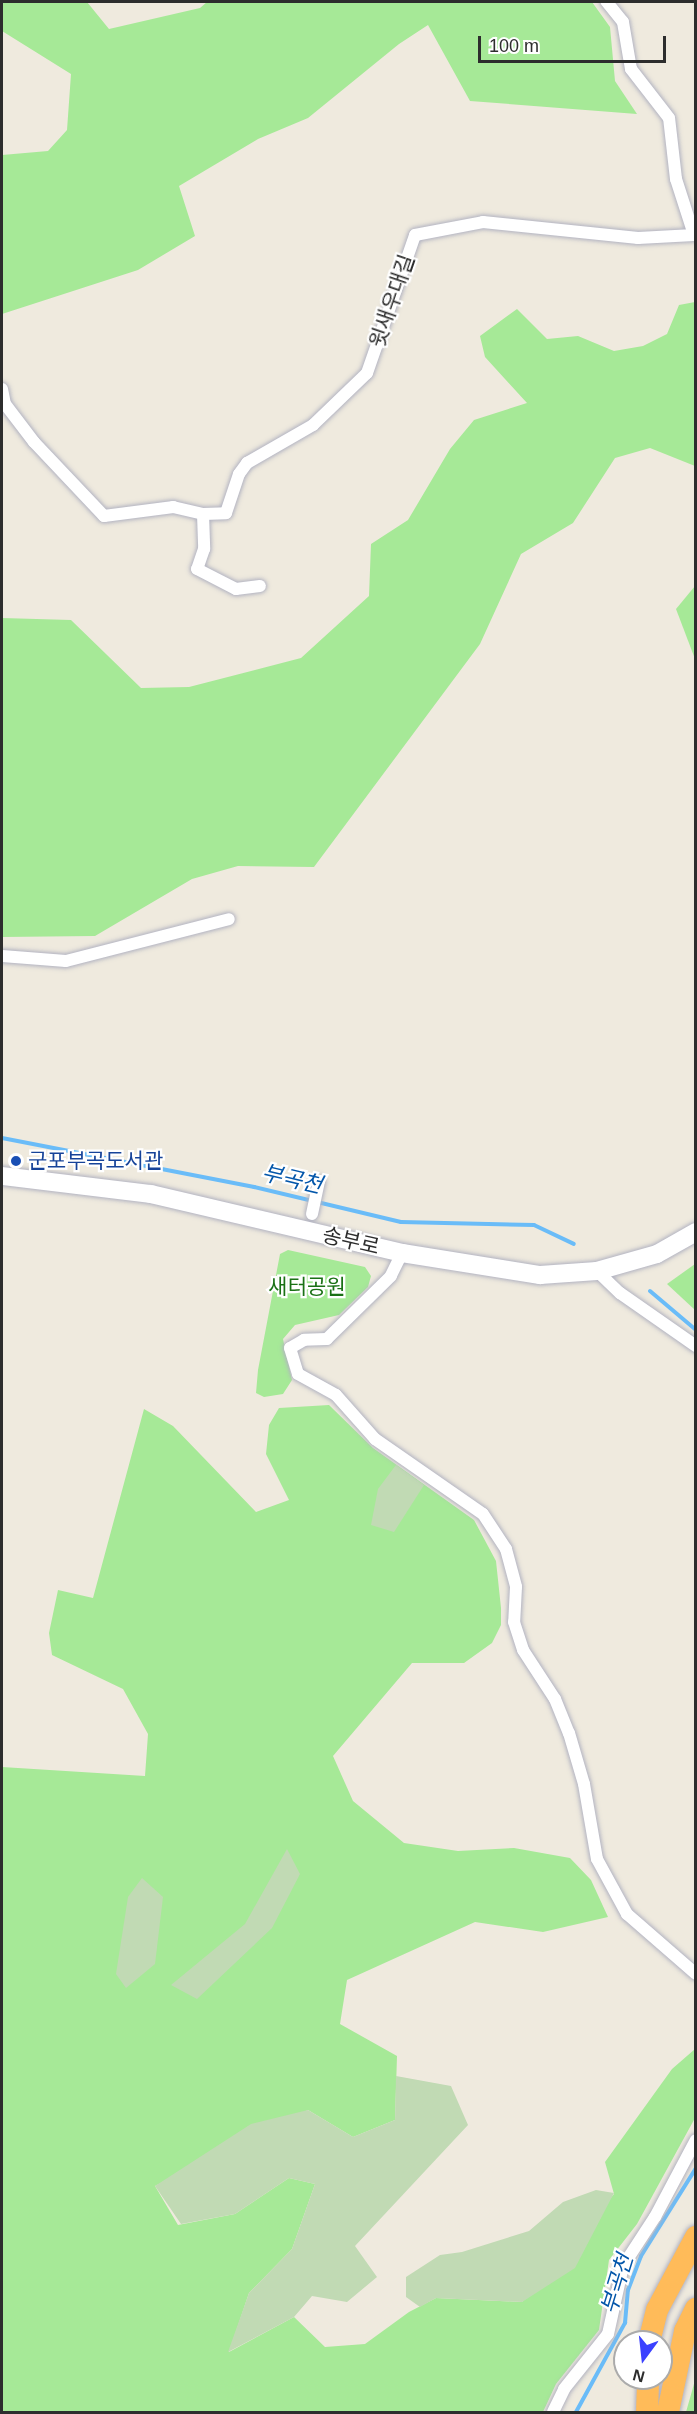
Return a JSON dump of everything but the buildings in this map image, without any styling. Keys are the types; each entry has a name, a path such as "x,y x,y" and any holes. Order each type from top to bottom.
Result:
{"highway":[{"path":"652,2330 657,2310 696,2237"},
{"path":"668,2412 685,2331 696,2308"},
{"path":"647,2412 648,2390"}],"street":[{"name":"윗새우대길","path":"2,389 5,404 34,442 104,516 173,507 203,514 226,513 239,474 247,463 313,425 367,373 415,235 483,222 638,238 694,235 676,179 669,118 630,69 623,22 607,2"},
{"path":"203,514 204,549 197,569 236,589 260,586"},
{"path":"2,956 66,960 229,919"},
{"name":"송부로","path":"2,1176 151,1194 402,1253 540,1275 597,1271 657,1254 696,1232"},
{"path":"312,1214 319,1182"},
{"path":"402,1253 391,1276 327,1339 304,1340 290,1348 298,1374 336,1395 375,1439 483,1514 506,1550 516,1587 514,1622 523,1650 555,1699 569,1733 584,1784 597,1859 627,1914 696,1974"},
{"path":"597,1271 620,1293 696,1346"},
{"path":"554,2412 564,2389 608,2334 623,2266 655,2217 696,2140"}],"green space":[{"path":"2,2 87,2 109,29 200,8 207,2 592,2 610,27 615,81 637,114 470,101 428,25 399,44 308,118 258,139 179,186 195,236 138,270 2,314 2,155 48,151 67,130 71,74 2,31"},
{"path":"695,302 695,466 650,448 615,458 573,523 521,554 480,644 314,867 238,866 192,879 95,936 2,937 2,618 71,620 141,688 189,687 301,658 369,596 371,544 408,520 450,449 474,420 527,403 485,357 480,336 517,309 547,339 578,336 614,351 643,346 667,334 679,305"},
{"path":"695,586 696,659 676,609"},
{"name":"새터공원","path":"288,1250 365,1267 371,1276 368,1287 339,1315 295,1325 283,1339 292,1380 283,1394 264,1397 256,1393 258,1370 280,1254"},
{"path":"695,1264 695,1310 667,1284"},
{"path":"329,1405 373,1448 474,1520 496,1561 501,1608 501,1625 492,1643 464,1663 412,1663 333,1756 353,1801 404,1843 458,1851 514,1848 570,1858 591,1880 608,1917 543,1932 475,1922 347,1980 340,2024 397,2056 395,2120 353,2137 308,2110 155,2186 178,2225 235,2214 289,2178 315,2184 292,2249 249,2293 229,2352 294,2317 325,2347 365,2344 409,2312 436,2298 522,2302 614,2194 605,2162 672,2069 695,2049 695,2118 637,2224 609,2260 599,2330 556,2384 543,2412 2,2412 2,1767 145,1776 148,1734 123,1689 52,1655 49,1633 58,1590 93,1598 144,1409 173,1426 256,1512 289,1500 266,1454 269,1425 279,1408"},
{"path":"396,1465 424,1485 394,1532 371,1525 378,1489"},
{"path":"287,1849 300,1874 272,1928 197,1999 171,1985 245,1924"},
{"path":"142,1878 163,1897 155,1964 126,1988 116,1974 128,1897"},
{"path":"396,2076 451,2086 468,2125 355,2246 377,2277 347,2302 312,2296 294,2317 228,2352 249,2293 292,2249 315,2184 289,2178 235,2214 181,2224 155,2186 251,2124 308,2110 353,2137 395,2120"},
{"path":"596,2190 614,2193 575,2268 522,2302 436,2298 420,2307 406,2297 406,2277 440,2255 462,2252 529,2231 563,2202"},
{"path":"695,2380 695,2412 686,2412 692,2391"}],"waterway":[{"name":"부곡천","path":"2,1138 254,1187 401,1222 534,1225 574,1244"},
{"name":"부곡천","path":"650,1291 696,1330"},
{"name":"부곡천","path":"576,2412 625,2323 628,2290 641,2256 696,2168"}],"place":[{"name":"군포부곡도서관","path":"16,1161"}]}
